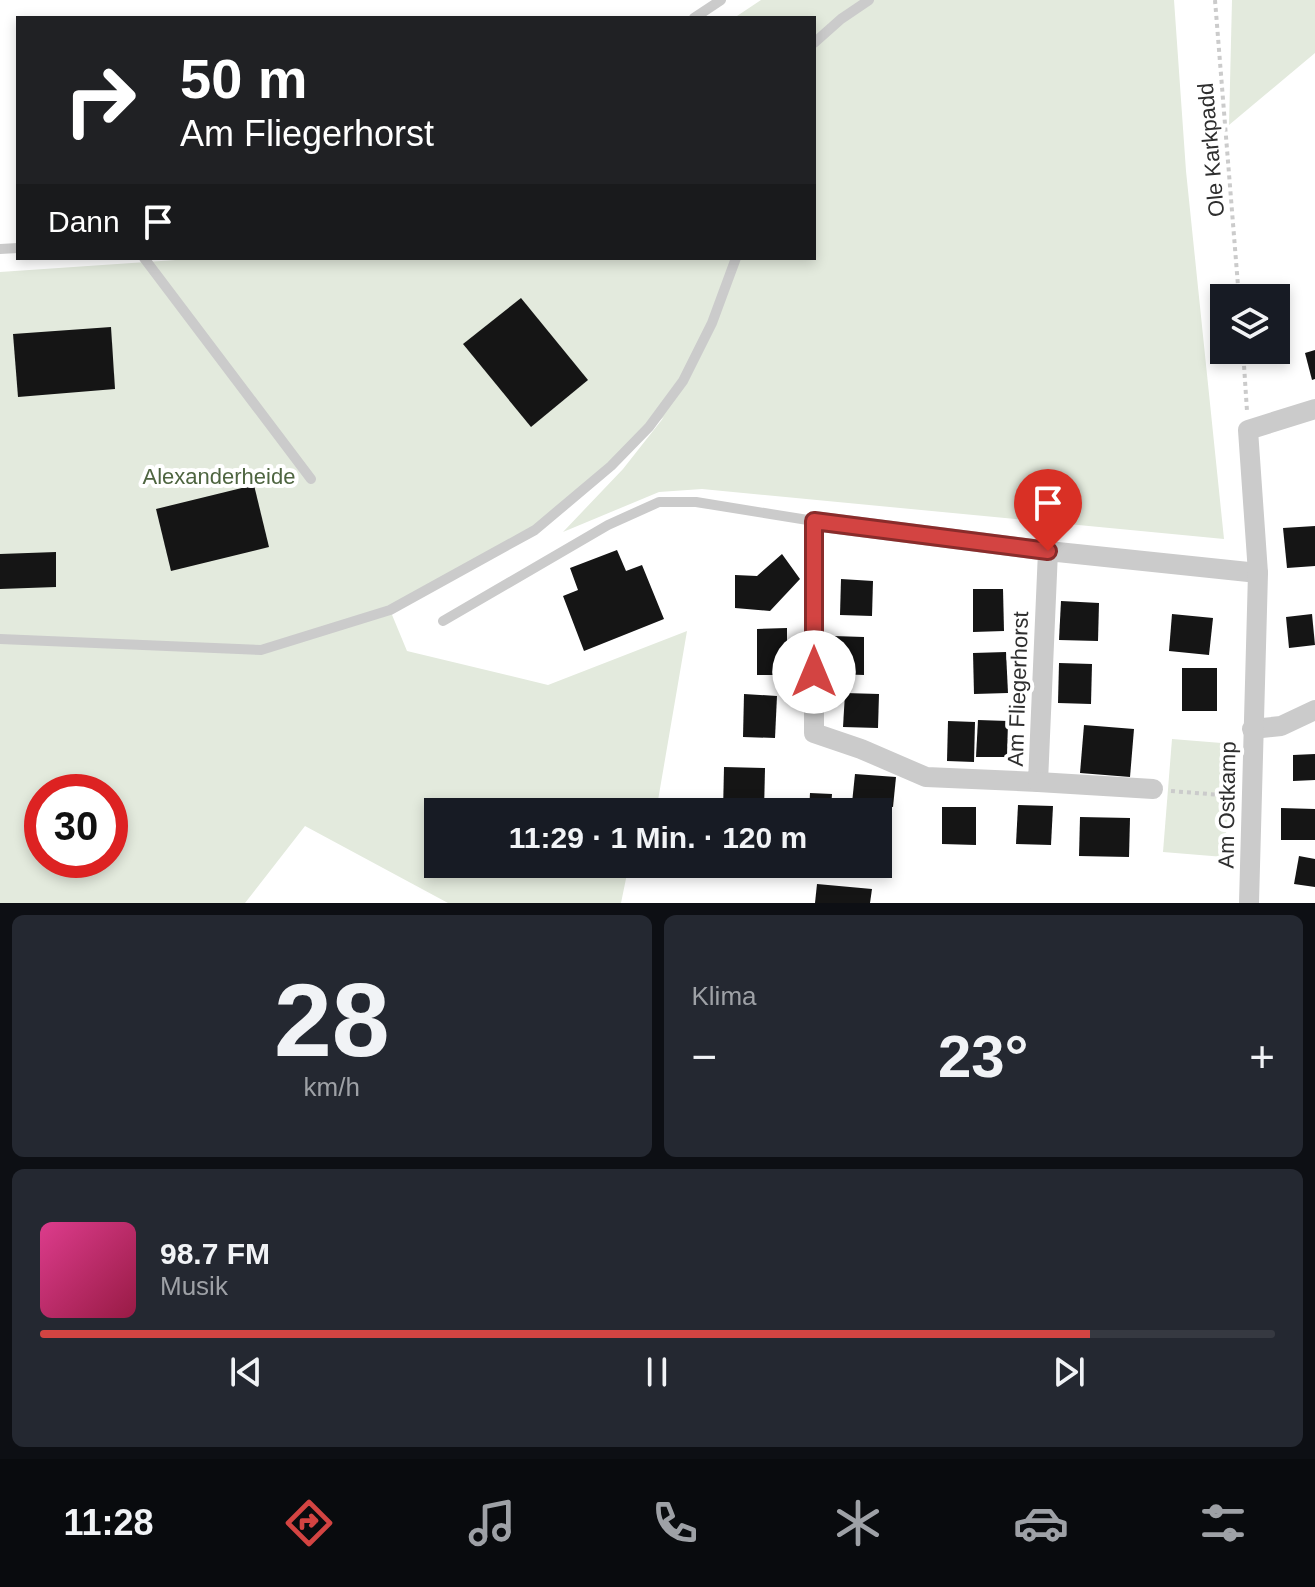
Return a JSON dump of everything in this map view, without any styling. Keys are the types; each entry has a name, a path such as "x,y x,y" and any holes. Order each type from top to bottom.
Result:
{"street":[{"path":"1252,729 1258,573 1248,430 1315,409"},
{"path":"814,521 1048,551 1258,573"},
{"name":"Am Fliegerhorst","path":"814,521 814,733 926,777 1153,789"},
{"name":"Am Fliegerhorst","path":"1038,782 1048,551"},
{"name":"Am Ostkamp","path":"1256,902 1251,797 1252,729 1281,726 1315,710"}],"lane":[{"path":"697,16 721,0"},
{"path":"816,41 869,0"},
{"path":"146,260 311,479"},
{"path":"0,639 261,650 390,610 535,530 630,447 683,381 717,312 735,260"},
{"path":"443,621 608,525 659,502 696,502 814,521"}],"path":[{"name":"Ole Karkpadd","path":"1215,0 1238,284"},
{"path":"1244,364 1248,430"},
{"path":"1153,789 1251,797"}],"green space":[{"name":"Alexanderheide","path":"761,0 1174,0 1186,171 1224,539 702,489 659,492 563,532 623,469 664,417 535,530 390,610 407,651 548,685 687,631 658,798 424,798 424,878 626,878 621,903 448,903 305,826 245,903 0,903 0,272 176,260 816,260 816,16 737,16"},
{"path":"1232,0 1315,0 1315,53 1229,125"},
{"path":"1172,739 1234,744 1224,857 1163,852"}],"building":[{"path":"521,298 588,380 531,427 463,344"},
{"path":"111,327 115,389 18,397 13,334"},
{"path":"1315,350 1315,379 1312,380 1305,353"},
{"path":"254,485 269,547 171,571 156,509"},
{"path":"1315,526 1315,566 1287,568 1283,528"},
{"path":"617,550 626,571 642,565 664,619 584,651 563,596 578,590 570,568"},
{"path":"56,552 56,587 0,589 0,554"},
{"path":"782,554 800,579 770,611 735,608 735,575 757,576"},
{"path":"841,579 873,581 872,616 840,615"},
{"path":"973,589 1003,589 1004,631 973,632"},
{"path":"1061,601 1099,603 1098,641 1059,640"},
{"path":"1172,614 1213,618 1209,655 1169,651"},
{"path":"1312,614 1315,645 1289,648 1286,617"},
{"path":"787,628 787,675 757,675 757,629"},
{"path":"833,636 864,637 864,675 832,674"},
{"path":"1006,652 1008,693 974,694 973,653"},
{"path":"1059,663 1092,664 1091,704 1058,703"},
{"path":"1182,668 1217,668 1217,711 1182,711"},
{"path":"845,693 879,694 878,728 843,727"},
{"path":"744,694 777,696 775,738 743,737"},
{"path":"978,720 1008,721 1007,757 976,757"},
{"path":"948,721 975,722 974,762 947,761"},
{"path":"1084,725 1134,729 1130,777 1080,773"},
{"path":"1315,754 1315,780 1293,781 1293,755"},
{"path":"724,767 765,768 764,798 723,798"},
{"path":"855,774 896,777 893,807 892,798 853,798"},
{"path":"810,793 832,794 832,798 810,798"},
{"path":"1018,805 1053,806 1051,845 1016,844"},
{"path":"942,807 976,807 976,845 942,844"},
{"path":"1281,808 1315,809 1315,840 1281,840"},
{"path":"1080,817 1130,818 1129,857 1079,856"},
{"path":"1299,856 1315,859 1315,887 1294,884"},
{"path":"817,884 872,889 870,903 815,903"}],"route":[{"path":"814,672 814,521 1048,551"}]}
